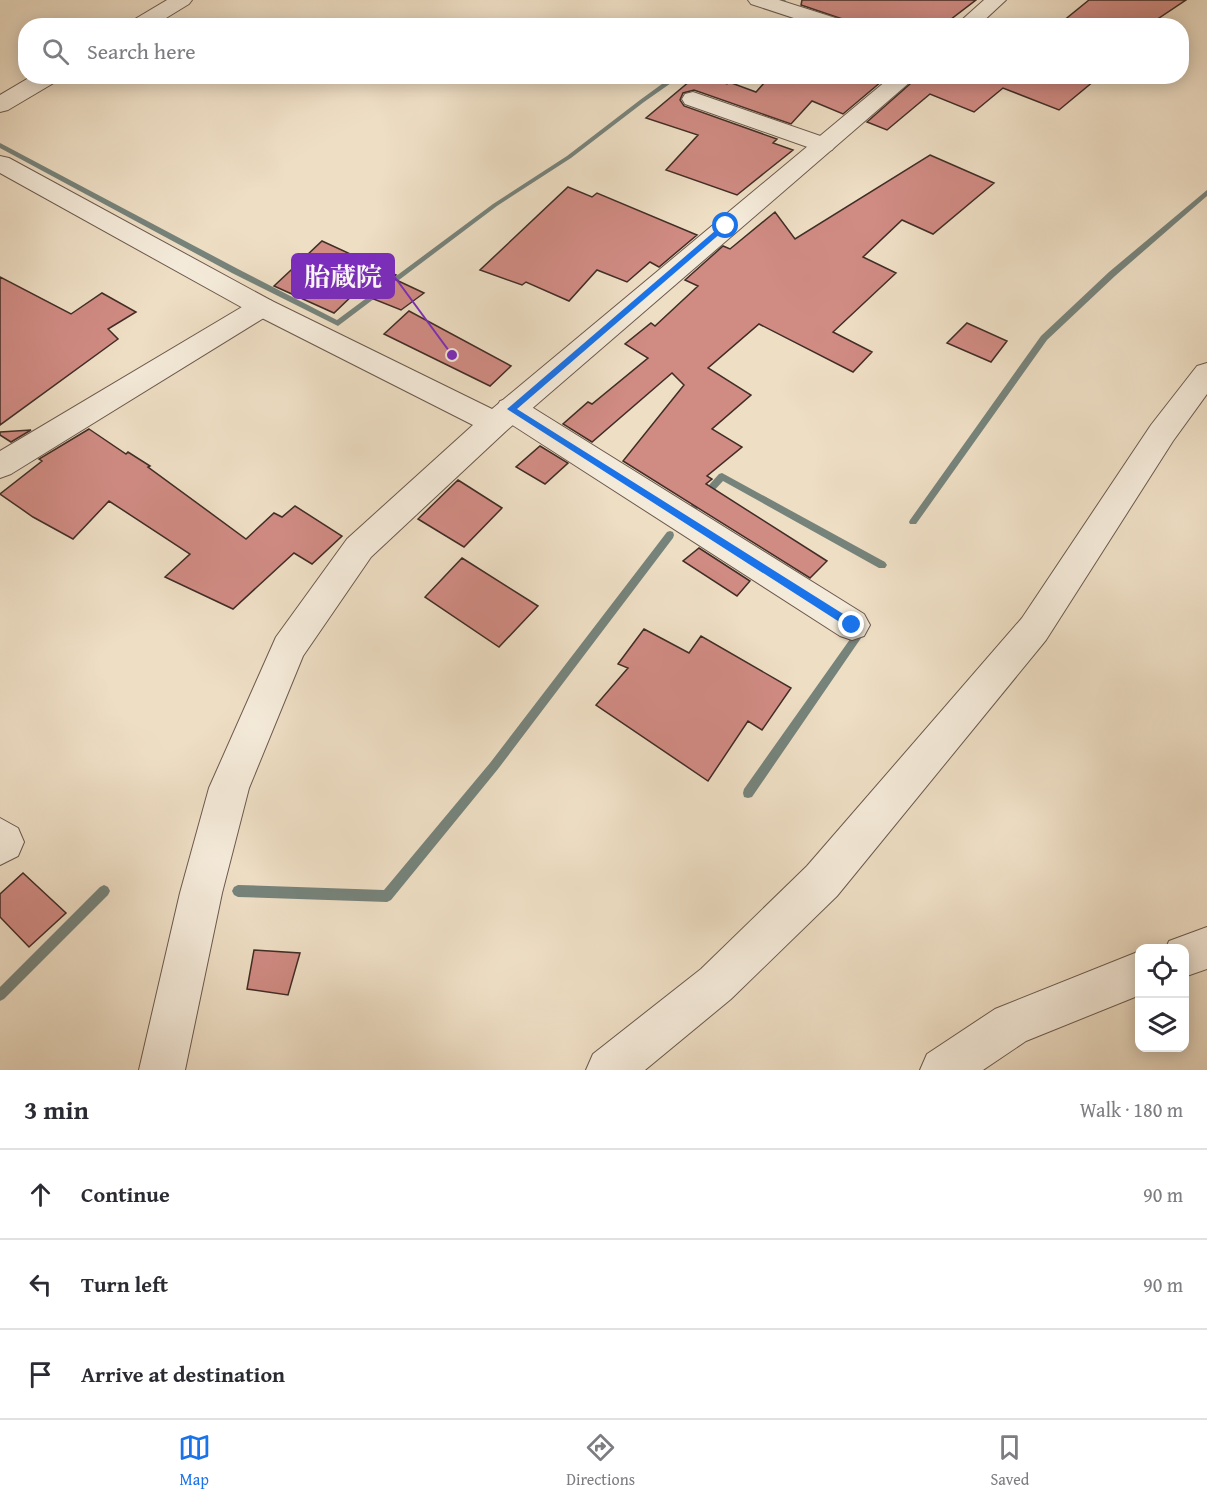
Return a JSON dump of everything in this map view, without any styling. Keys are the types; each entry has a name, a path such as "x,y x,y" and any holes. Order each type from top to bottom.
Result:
{"street":[{"path":"151,18 182,0"},
{"path":"758,0 815,18"},
{"path":"975,18 996,0"},
{"path":"0,105 35,84"},
{"path":"162,1070 201,893 229,788 289,648 359,548 503,416 896,84"},
{"path":"693,99 824,145"},
{"path":"0,163 262,307 503,416 852,625"},
{"path":"0,466 262,307"},
{"path":"609,1070 716,984 822,880 1034,629 1162,433 1207,373"},
{"path":"0,838 4,842 0,845"},
{"path":"1189,955 1207,948"},
{"path":"943,1070 1011,1025 1135,975"}],"building":[{"path":"802,0 976,0 952,18 839,18 801,5"},
{"path":"1089,0 1186,0 1159,18 1067,18"},
{"path":"686,84 734,84 756,92 763,84 879,84 843,114 812,101 791,124 694,90 683,93 680,100 684,106 777,139 773,143 793,150 737,195 666,170 698,135 646,118"},
{"path":"910,84 1090,84 1059,110 1003,88 974,112 930,94 887,130 867,122"},
{"path":"930,155 994,183 933,234 902,220 863,257 896,273 833,332 872,352 853,372 759,324 708,368 751,395 712,429 742,447 707,476 712,479 706,484 827,561 810,578 623,461 684,385 672,373 592,442 563,424 588,402 592,404 648,358 625,344 651,323 655,326 698,286 685,280 723,246 730,249 775,212 795,239"},
{"path":"568,187 592,197 597,193 697,235 659,267 650,262 627,282 597,270 569,301 526,282 522,285 480,270"},
{"path":"322,241 396,275 392,278 424,293 401,310 356,292 334,313 274,286"},
{"path":"0,277 71,314 102,293 136,312 108,329 118,339 0,425"},
{"path":"409,311 511,366 490,386 384,334"},
{"path":"967,323 1007,341 991,362 947,343"},
{"path":"89,429 126,454 128,452 150,466 148,467 246,539 274,513 282,517 295,506 342,536 312,564 294,553 233,609 165,577 190,554 109,501 73,539 33,517 0,494 42,461 39,459"},
{"path":"31,430 11,442 0,435 0,432"},
{"path":"540,446 568,463 545,484 516,467"},
{"path":"458,480 502,508 464,547 418,519"},
{"path":"699,548 750,581 737,596 683,561"},
{"path":"462,558 538,606 499,647 425,597"},
{"path":"644,629 689,653 701,636 791,688 762,730 748,721 708,781 596,705 628,668 618,664"},
{"path":"23,873 66,913 29,947 0,917 0,894"},
{"path":"254,950 300,953 288,995 247,989"}],"waterway":[{"path":"0,145 235,271 338,323 495,205 569,157 666,84"},
{"path":"913,522 1044,338 1112,274 1207,192"},
{"path":"693,508 722,476 882,565"},
{"path":"238,891 387,896 494,766 670,535"},
{"path":"748,793 856,638"},
{"path":"0,995 104,891"}],"place":[{"name":"胎蔵院","path":"452,355"}],"route":[{"path":"726,226 511,409 852,625"}]}
